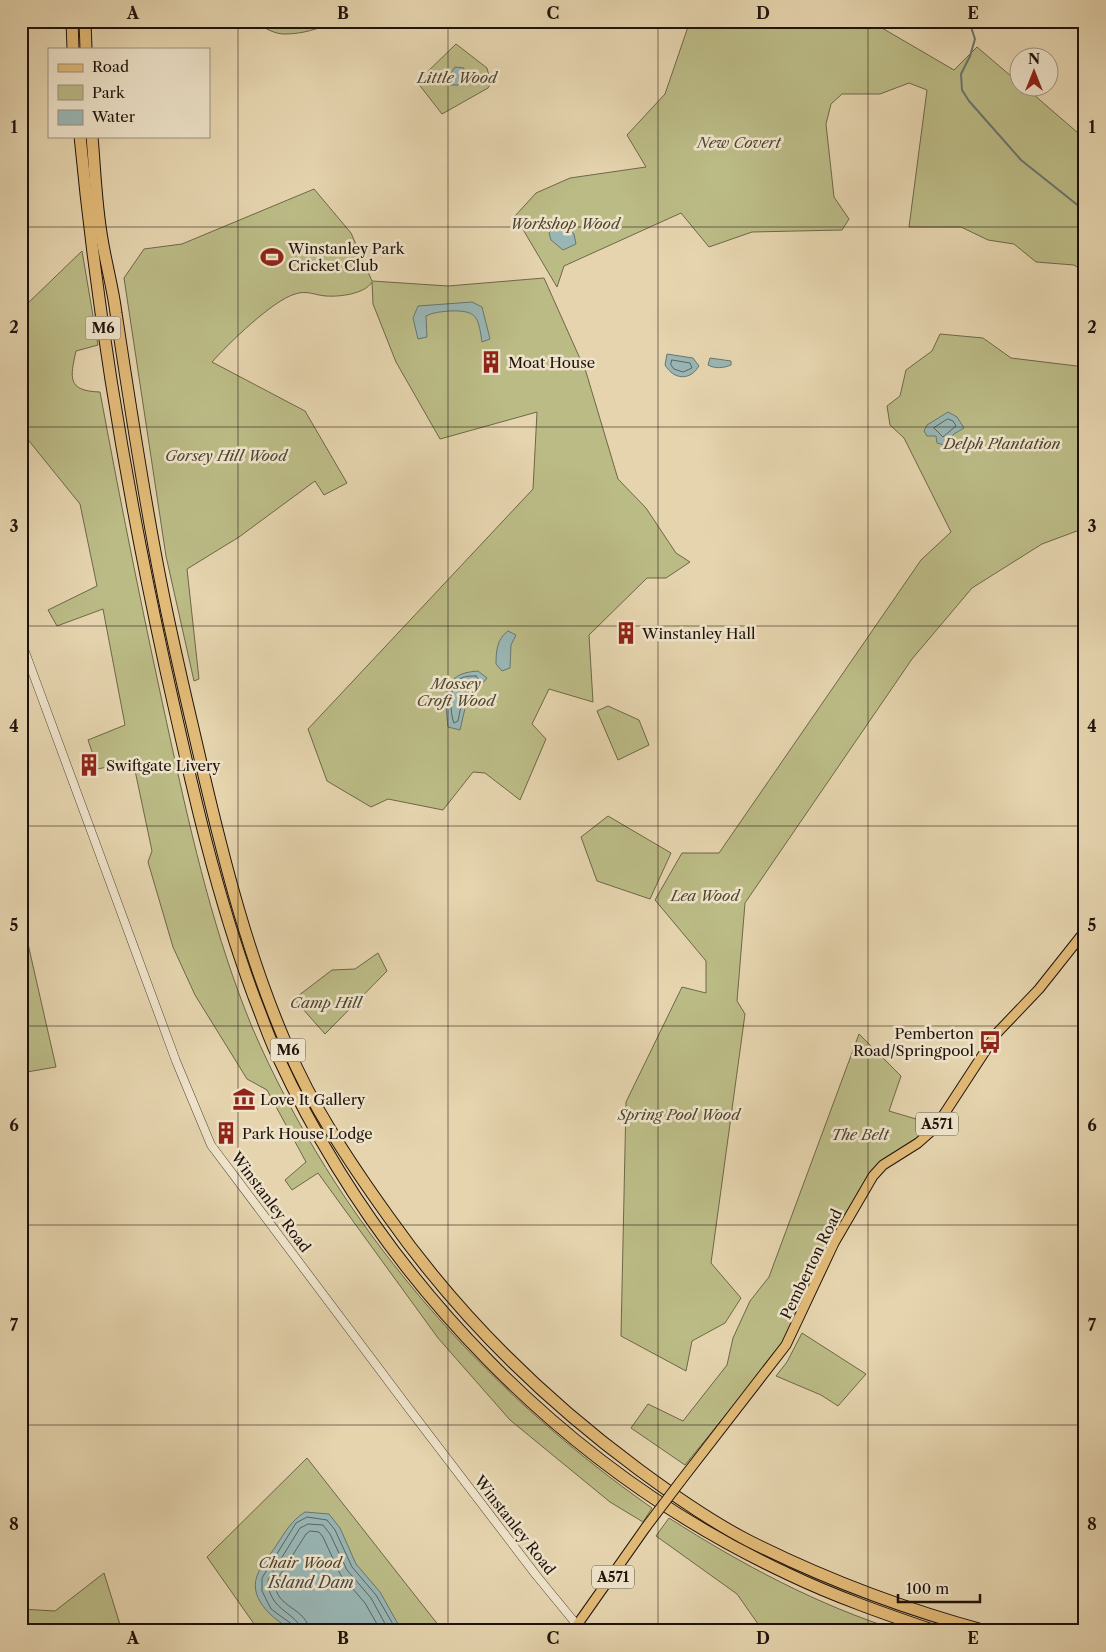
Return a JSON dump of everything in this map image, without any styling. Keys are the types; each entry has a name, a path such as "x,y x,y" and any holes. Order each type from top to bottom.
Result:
{"highway":[{"path":"72,21 74,48"},
{"path":"85,21 86,48"},
{"name":"M6","path":"80,138 91,252 146,580 200,823 234,943 276,1054 312,1125 363,1207 394,1251 449,1318 517,1389 587,1450 657,1500 708,1532 787,1574 871,1609 935,1631"},
{"name":"M6","path":"92,138 102,238 113,292 143,492 170,631 216,827 241,920 269,1000 288,1049 322,1114 362,1179 422,1264 498,1350 588,1432 666,1490 744,1538 835,1581 923,1614 986,1631"}],"main road":[{"name":"Pemberton Road","path":"580,1628 646,1527 786,1344 843,1226 873,1176 883,1165 918,1143 935,1128 997,1033 1038,989 1085,931"}],"street":[{"name":"Winstanley Road","path":"21,642 176,1061 211,1145 536,1576 580,1628"}],"green space":[{"path":"253,21 332,21 310,30 282,34"},
{"name":"New Covert","path":"690,21 870,21 954,70 977,47 1008,73 1008,98 1038,98 1085,139 1085,272 1074,265 1036,262 1014,244 988,240 961,227 909,227 927,90 909,83 880,94 842,94 831,104 826,124 834,197 849,219 842,230 752,232 709,247 681,213 564,266 557,287 515,216 536,193 570,178 646,167 627,135 665,94"},
{"name":"Little Wood","path":"456,44 487,68 491,83 488,88 442,114 417,82"},
{"path":"314,189 351,233 372,281 448,286 544,278 586,372 618,479 646,508 676,553 690,562 666,578 647,578 589,635 593,702 549,689 532,724 546,739 520,800 485,773 473,772 443,810 388,799 371,807 327,781 308,729 533,489 537,412 440,439 396,362 373,304 372,282 369,286 358,292 344,295 326,296 303,292 286,298 251,324 212,362 305,411 347,483 324,495 315,481 239,537 187,569 199,679 194,681 166,556 124,278 144,249 182,244"},
{"path":"82,251 98,345 76,351 73,381 81,389 100,392 144,614 188,818 216,924 252,1027 286,1099 326,1167 370,1233 419,1295 472,1354 528,1409 589,1461 652,1508 643,1522 610,1502 510,1420 438,1338 318,1173 292,1190 285,1180 306,1162 267,1090 247,1079 195,995 173,947 148,862 152,851 133,761 98,769 88,740 125,725 103,609 57,626 48,610 97,586 80,504 21,431 21,314 27,304"},
{"path":"940,334 983,338 1011,358 1085,367 1085,528 1042,544 972,588 912,659 745,903 737,1001 745,1014 711,1263 741,1298 725,1323 692,1341 686,1371 621,1336 626,1102 682,987 706,993 706,961 655,900 682,853 719,853 921,560 951,532 904,438 890,425 887,406 900,396 906,370 932,351"},
{"path":"608,706 639,720 649,745 618,760 597,711"},
{"path":"608,816 671,853 650,899 597,881 581,837"},
{"path":"21,913 56,1067 21,1073"},
{"name":"Camp Hill","path":"378,953 387,971 325,1034 294,999 332,970 355,969"},
{"name":"The Belt","path":"859,1034 901,1076 889,1111 933,1124 918,1137 887,1158 865,1182 858,1192 785,1342 685,1465 631,1428 648,1404 683,1421 727,1365 733,1338 750,1301 769,1277"},
{"path":"802,1333 866,1374 838,1406 821,1395 776,1376 787,1362"},
{"name":"Chair Wood","path":"307,1458 443,1631 259,1631 207,1557"},
{"path":"669,1518 724,1552 781,1582 840,1609 900,1631 763,1631 737,1594 656,1536"},
{"path":"104,1573 122,1631 21,1631 21,1609 55,1611"}],"water":[{"path":"455,67 464,68 463,78 458,85 450,85 446,81"},
{"path":"555,227 566,227 574,234 576,244 563,250 551,240 549,233"},
{"path":"472,302 482,307 490,339 482,342 479,326 474,316 465,312 449,311 437,312 426,316 427,337 418,339 413,318 418,306"},
{"path":"667,354 693,358 699,366 687,376 677,376 665,365"},
{"path":"710,358 731,361 731,365 720,368 708,365"},
{"path":"948,412 957,417 964,428 954,434 944,445 937,443 936,436 927,436 924,431 927,425"},
{"path":"508,631 516,635 511,645 510,668 502,671 496,664 497,650 501,638"},
{"path":"478,671 487,678 466,704 460,730 448,727 446,697 451,682 457,676"},
{"name":"Island Dam","path":"305,1512 329,1514 340,1528 356,1564 380,1592 402,1631 295,1631 272,1616 260,1602 255,1585 263,1564 289,1527"}],"waterway":[{"path":"969,21 975,39 970,56 961,74 962,90 969,101 1021,160 1085,211"}],"place":[{"name":"Winstanley Park Cricket Club","path":"272,257"},
{"name":"Moat House","path":"491,362"},
{"name":"Winstanley Hall","path":"626,633"},
{"name":"Swiftgate Livery","path":"89,765"},
{"name":"Pemberton Road/Springpool","path":"990,1042"},
{"name":"Love It Gallery","path":"244,1099"},
{"name":"Park House Lodge","path":"226,1133"}],"park label":[{"name":"Workshop Wood","path":"565,223"},
{"name":"Delph Plantation","path":"1002,443"},
{"name":"Gorsey Hill Wood","path":"226,455"},
{"name":"Mossey Croft Wood","path":"456,692"},
{"name":"Lea Wood","path":"705,895"},
{"name":"Spring Pool Wood","path":"679,1114"}]}
